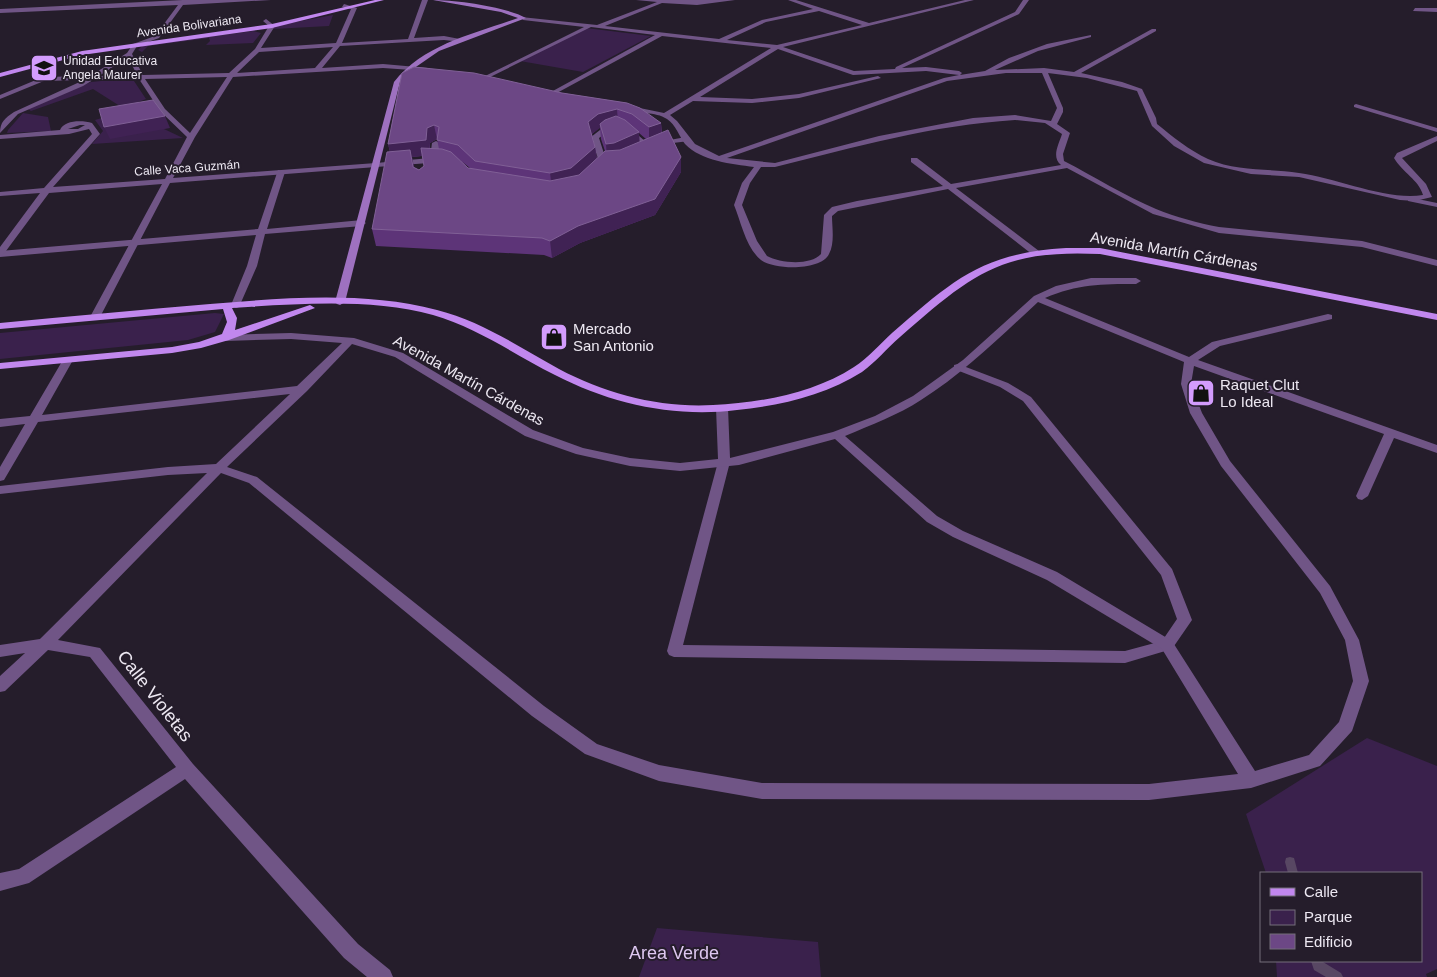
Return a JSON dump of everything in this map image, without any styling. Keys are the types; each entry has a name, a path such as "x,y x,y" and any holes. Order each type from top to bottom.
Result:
{"main road":[{"name":"Avenida Bolivariana","path":"0,69 86,48 157,37 269,24 369,0"},
{"name":"Avenida Bolivariana","path":"0,75 98,50 269,24 354,8 381,0"},
{"path":"98,50 129,54"},
{"name":"Avenida Martín Cárdenas","path":"0,326 231,305 340,302 384,304 418,309 456,318 560,373 606,394 647,405 683,410 722,408 773,401 825,385 859,369 947,291 971,274 1036,253 1077,249 1100,251 1437,317"},
{"name":"Avenida Martín Cárdenas","path":"0,366 172,350 225,338 289,314 340,302"},
{"path":"225,338 233,325 231,305"}],"street":[{"path":"0,131 8,119 90,79 129,54 135,45 157,37 184,0"},
{"path":"223,3 241,0"},
{"path":"0,11 268,0"},
{"path":"410,40 425,0"},
{"path":"436,0 502,11 523,18 777,47 853,73 926,69 970,74"},
{"path":"639,0 697,3 732,0"},
{"path":"791,0 869,25"},
{"path":"666,116 777,47 971,0"},
{"path":"693,99 752,101 798,96 850,86 890,72 1017,12 1026,0"},
{"path":"597,27 664,2"},
{"path":"940,2 948,5"},
{"path":"317,70 339,44 354,8 344,6"},
{"path":"719,41 764,21 819,9"},
{"path":"1415,10 1437,10"},
{"path":"340,302 362,224 397,82 409,66 439,49 523,18"},
{"path":"95,317 133,242 191,137 231,75 257,50 269,24"},
{"path":"480,80 590,26"},
{"path":"1076,73 1154,30"},
{"path":"553,93 662,34"},
{"path":"984,73 1009,60 1050,45 1089,36"},
{"path":"257,50 444,38 462,40"},
{"path":"129,54 140,78 154,100 173,124 191,137"},
{"path":"0,96 43,79 231,75 409,66 437,71"},
{"path":"1044,70 1060,108 1054,124"},
{"path":"720,158 890,100 927,84 970,74 1044,70 1076,73 1140,90 1153,118 1154,126 1177,144 1207,160 1251,172 1299,174 1437,205"},
{"path":"471,78 498,83"},
{"path":"544,91 562,95"},
{"path":"145,103 154,100"},
{"path":"1356,106 1437,130"},
{"path":"626,108 666,116 673,120 693,147 720,158 758,166 775,165 962,121 1021,118 1054,124 1066,133 1059,154 1061,162 1147,208 1219,230 1362,244 1437,263"},
{"path":"69,127 78,131 90,125 97,117"},
{"path":"0,118 8,119"},
{"path":"0,137 42,134 69,127 90,125"},
{"path":"0,253 47,190 96,134 90,125"},
{"path":"604,165 595,137 605,129 619,128 629,130 645,149 659,142 686,139"},
{"path":"1411,199 1428,197 1426,188 1401,165 1398,158 1400,154 1437,138"},
{"path":"434,159 436,143"},
{"name":"Calle Vaca Guzmán","path":"0,194 376,165 418,164 434,159 450,161"},
{"path":"914,160 1036,253"},
{"path":"758,166 746,183 738,205 759,252 765,259 776,263 809,264 820,260 826,254 828,215 835,209 857,202 1068,166"},
{"path":"231,305 252,266 252,260 281,172"},
{"path":"0,253 362,224"},
{"name":"Avenida Martín Cárdenas","path":"225,338 272,335 350,340 377,346 399,355 529,433 580,451 630,462 680,467 739,461 837,436 917,398 958,367 968,362 1037,298 1059,288 1091,281 1136,281"},
{"path":"1037,298 1190,361 1437,449"},
{"path":"0,490 168,471 218,468 253,480 538,711 591,748 659,773 762,791 1149,792 1251,780 1314,761 1346,726 1361,680 1352,640 1325,590 1225,463 1196,413 1186,384 1190,361 1216,344 1328,318"},
{"path":"0,686 46,644 218,468 303,389 350,340"},
{"path":"0,477 68,360"},
{"path":"722,408 724,462 674,651 1125,657 1167,645 1185,620 1167,573 1027,399 1004,385 958,367"},
{"path":"0,423 303,389"},
{"path":"1362,496 1391,432"},
{"path":"837,436 932,519 958,534 1052,576 1167,645 1251,780"},
{"name":"Calle Violetas","path":"0,651 46,644 95,652 187,769 350,951 383,977"},
{"path":"0,891 187,769"},
{"path":"0,882 23,877"}],"green space":[{"path":"333,15 329,26 273,29 274,26"},
{"path":"586,28 651,36 583,72 520,61"},
{"path":"253,31 261,33 253,43 206,45 210,41 209,38 148,46 142,52 138,50 143,45"},
{"path":"134,81 146,99 123,108 93,89 31,111 28,109 91,82"},
{"path":"142,106 155,111 164,129 183,138 92,144 103,131 95,120"},
{"path":"23,113 48,117 51,131 7,133"},
{"path":"215,313 224,314 215,332 188,340 0,359 0,333"},
{"path":"1367,738 1437,766 1437,969 1426,974 1427,977 1277,977 1276,962 1422,962 1422,872 1266,872 1246,814"},
{"name":"Area Verde","path":"657,928 818,942 821,977 639,977"}],"building":[{"path":"414,67 474,73 562,93 627,103 640,108 661,123 649,127 632,114 617,109 598,114 588,122 595,147 571,168 550,173 475,161 458,145 437,140 439,127 434,125 427,128 426,140 388,144 402,73"},
{"path":"153,100 165,116 104,127 99,109"},
{"path":"616,116 625,120 639,132 614,143 606,144 600,124"},
{"path":"668,130 681,157 655,199 578,226 550,241 542,238 372,229 387,152 410,150 413,167 419,170 424,166 421,148 442,149 451,152 468,168 550,181 579,175 605,151 620,150"}],"waterway":[{"path":"1290,862 1293,872"},
{"path":"1317,962 1318,966 1337,977"}],"place":[{"name":"Unidad Educativa Angela Maurer","path":"44,68"},
{"name":"Mercado San Antonio","path":"554,337"},
{"name":"Raquet Clut Lo Ideal","path":"1201,393"}]}
